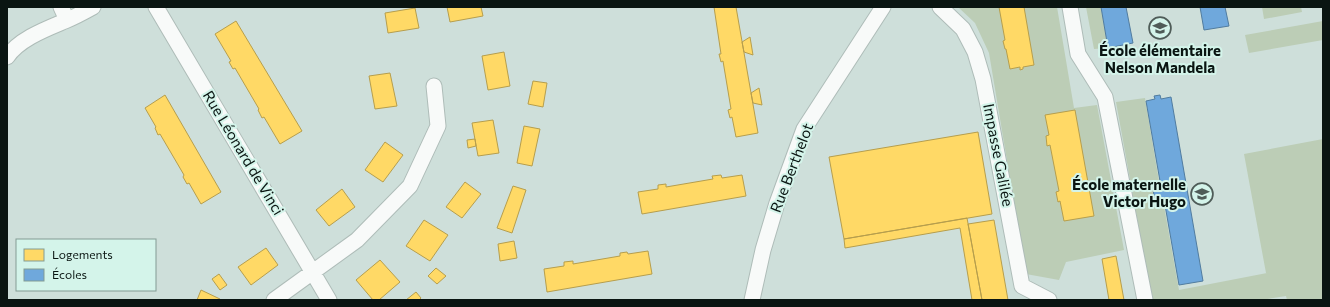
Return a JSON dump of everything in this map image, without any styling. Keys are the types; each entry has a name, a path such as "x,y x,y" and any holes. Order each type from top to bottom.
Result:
{"street":[{"path":"7,57 11,51 64,14 94,7"},
{"name":"Rue Léonard de Vinci","path":"156,7 329,300"},
{"name":"Rue Berthelot","path":"752,300 763,250 777,204 804,129 883,7"},
{"path":"1070,7 1078,54 1105,97 1144,300"},
{"name":"Impasse Galilée","path":"941,8 963,29 975,52 983,79 1022,286 1049,300"},
{"path":"274,300 357,240 410,186 438,126 434,86"}],"green space":[{"path":"958,7 1057,7 1074,108 1097,105 1124,250 1066,262 1059,280 1026,274 989,53 975,23"},
{"path":"1086,7 1101,7 1108,48 1094,49"},
{"path":"1262,7 1301,7 1302,12 1264,19"},
{"path":"1323,21 1323,40 1249,53 1245,35"},
{"path":"1145,98 1159,181 1152,183 1157,207 1164,206 1179,290 1267,273 1244,154 1323,139 1323,300 1287,300 1286,296 1261,300 1152,300 1116,102"}],"building: Logements":[{"path":"447,7 481,7 483,16 450,22"},
{"path":"714,7 736,7 758,133 736,137 732,117 730,118 728,110 731,109 723,61 721,62 719,54 721,54"},
{"path":"999,7 1024,7 1034,65 1023,67 1023,69 1020,70 1020,67 1010,69 1003,41 1005,40"},
{"path":"415,8 419,28 388,33 385,13"},
{"path":"236,21 302,131 280,144 264,117 262,118 258,110 259,109 235,68 233,69 229,62 231,61 215,34"},
{"path":"750,37 753,55 744,52 742,42"},
{"path":"504,52 510,86 488,90 482,56"},
{"path":"390,73 397,106 375,109 369,76"},
{"path":"533,81 547,83 543,107 528,104"},
{"path":"759,88 762,105 753,103 751,93"},
{"path":"165,95 221,192 201,204 189,183 187,184 183,177 184,175 160,134 158,135 155,128 156,127 145,108"},
{"path":"1075,110 1094,216 1064,221 1060,201 1058,202 1056,192 1059,191 1050,145 1047,146 1046,136 1049,135 1045,115"},
{"path":"493,120 499,153 478,156 472,123"},
{"path":"524,126 540,129 532,166 517,163"},
{"path":"978,132 992,214 844,239 829,157"},
{"path":"475,139 476,146 468,148 467,140"},
{"path":"385,142 403,155 383,182 365,170"},
{"path":"721,175 722,178 742,175 746,196 642,214 638,192 658,189 658,185 666,184 666,187 713,179 712,176"},
{"path":"465,182 481,194 462,218 446,207"},
{"path":"513,186 526,190 512,233 497,228"},
{"path":"342,189 355,207 329,226 316,210"},
{"path":"967,218 982,300 972,300 960,228 845,248 844,239"},
{"path":"424,220 448,235 430,261 406,246"},
{"path":"994,220 1008,300 982,300 968,224"},
{"path":"514,241 517,258 500,261 498,244"},
{"path":"266,248 278,265 251,285 238,267"},
{"path":"648,251 652,274 547,292 544,269 564,266 564,262 573,261 573,264 620,256 620,253 627,252 628,254"},
{"path":"1116,256 1124,300 1109,300 1102,259"},
{"path":"380,260 400,282 379,300 373,300 356,280"},
{"path":"436,268 446,276 437,284 428,276"},
{"path":"219,274 227,285 220,290 212,279"},
{"path":"201,290 220,299 197,300"},
{"path":"416,292 421,298 419,300 406,300"}],"building: Écoles":[{"path":"1101,7 1126,7 1133,43 1108,48"},
{"path":"1200,7 1225,7 1229,26 1204,30"},
{"path":"1160,95 1161,99 1171,97 1203,281 1179,285 1165,205 1156,207 1152,183 1160,181 1146,101 1155,99 1154,96"}],"place":[{"name":"École élémentaire Nelson Mandela","path":"1160,28"},
{"name":"École maternelle Victor Hugo","path":"1202,194"}]}
